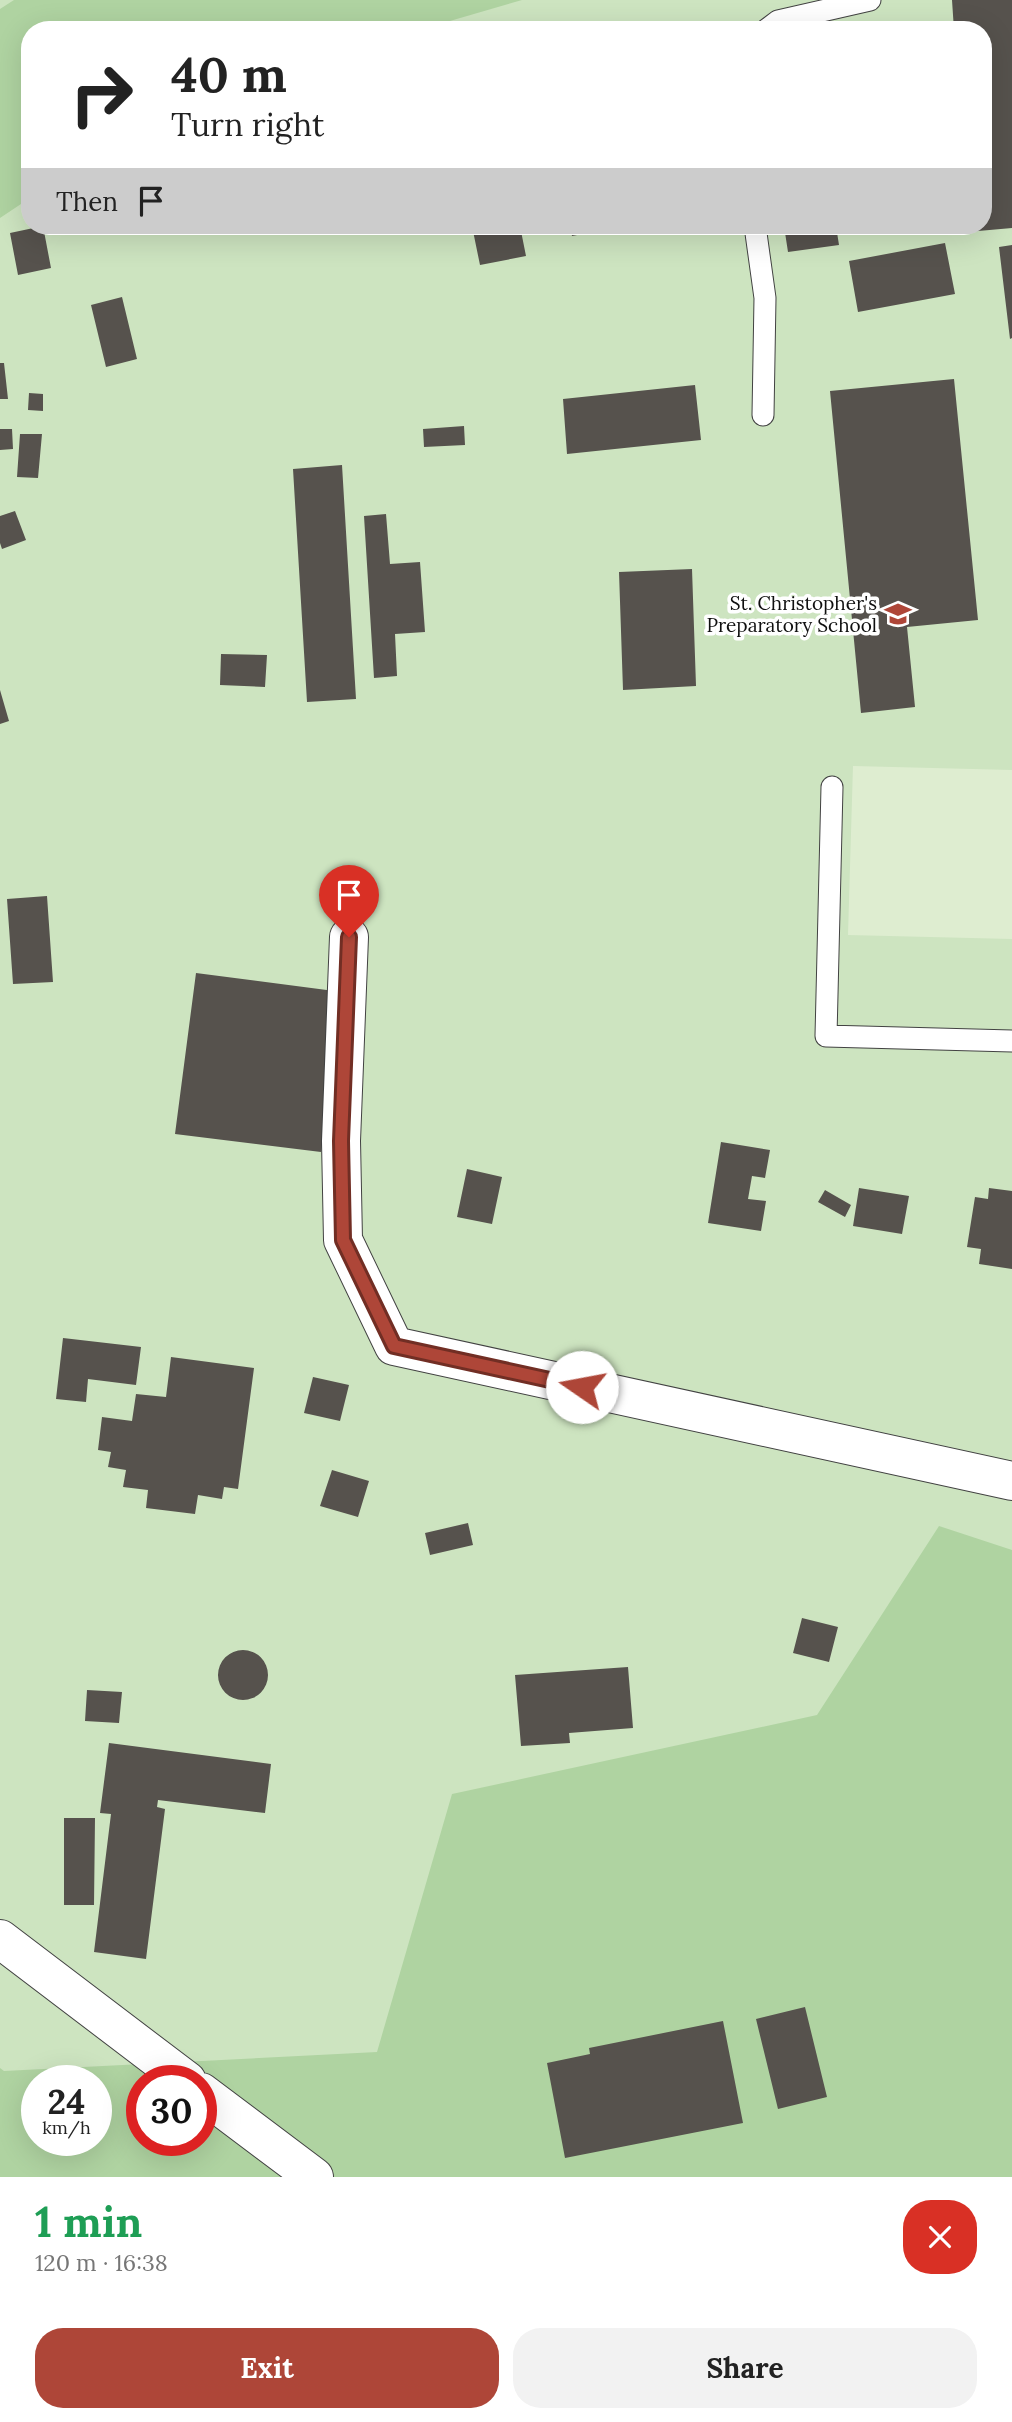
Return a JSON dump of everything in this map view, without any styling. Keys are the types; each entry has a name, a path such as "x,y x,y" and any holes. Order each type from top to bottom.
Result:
{"street":[{"path":"349,937 341,1141 343,1240 394,1346 1012,1481"},
{"path":"0,1939 166,2065"},
{"path":"217,2104 314,2177"}],"lane":[{"path":"778,21 870,0"},
{"path":"756,235 765,298 763,415"},
{"path":"832,787 825,1036 1012,1041"}],"green space":[{"path":"0,0 1012,0 1012,2177 0,2177"},
{"path":"14,0 522,0 450,21 21,21 21,204 0,218 0,9"},
{"path":"853,766 1012,770 1012,939 848,935"},
{"path":"939,1526 1012,1550 1012,2177 0,2177 0,2068 4,2071 21,2070 21,2156 112,2156 112,2065 377,2052 452,1794 817,1715"}],"building":[{"path":"952,0 1012,0 1012,228 992,230 992,21 953,21"},
{"path":"21,231 21,235 45,235 51,268 18,275 10,233"},
{"path":"474,235 522,235 526,256 480,265"},
{"path":"785,235 837,235 839,245 788,252"},
{"path":"945,243 955,294 858,312 849,261"},
{"path":"1012,245 1012,338 1010,339 999,247"},
{"path":"122,297 137,359 106,367 91,305"},
{"path":"0,363 4,363 8,399 0,399"},
{"path":"954,379 978,620 907,627 915,707 861,713 830,391"},
{"path":"695,385 701,440 567,454 563,399"},
{"path":"29,393 43,394 43,411 28,410"},
{"path":"464,426 465,445 424,447 423,429"},
{"path":"0,429 12,429 13,449 0,450"},
{"path":"20,434 42,434 38,478 17,477"},
{"path":"342,465 356,699 307,702 293,469"},
{"path":"15,511 26,540 2,549 0,516"},
{"path":"386,514 390,564 420,562 425,632 395,634 397,676 374,678 364,516"},
{"path":"692,569 696,686 623,690 619,572"},
{"path":"221,654 267,655 265,687 220,685"},
{"path":"0,690 9,721 0,724"},
{"path":"47,896 53,982 13,984 7,899"},
{"path":"196,973 342,992 321,1152 175,1134"},
{"path":"721,1142 770,1150 765,1178 752,1176 748,1199 766,1201 761,1231 708,1223"},
{"path":"467,1169 502,1177 492,1224 457,1217"},
{"path":"859,1188 909,1196 902,1234 853,1226"},
{"path":"989,1188 1012,1191 1012,1269 979,1264 981,1249 967,1247 975,1197 988,1199"},
{"path":"825,1190 851,1205 845,1217 818,1202"},
{"path":"63,1338 141,1347 136,1385 88,1379 86,1402 56,1399"},
{"path":"171,1357 254,1368 238,1489 224,1487 222,1499 198,1495 195,1514 146,1508 148,1490 123,1487 126,1470 108,1467 111,1452 98,1450 102,1417 132,1421 136,1394 166,1397"},
{"path":"313,1377 349,1385 340,1421 304,1413"},
{"path":"332,1470 369,1481 358,1517 320,1506"},
{"path":"468,1523 473,1545 430,1555 425,1533"},
{"path":"802,1618 838,1627 829,1662 793,1653"},
{"path":"243,1650 261,1657 268,1675 261,1693 243,1700 225,1693 218,1675 225,1657"},
{"path":"628,1667 633,1728 569,1733 570,1743 521,1746 515,1675"},
{"path":"87,1690 122,1692 119,1723 85,1721"},
{"path":"109,1743 271,1764 265,1813 158,1800 157,1807 165,1809 146,1959 94,1952 111,1814 100,1813"},
{"path":"64,1818 95,1818 94,1905 64,1905"},
{"path":"805,2007 827,2097 778,2109 756,2019"},
{"path":"723,2021 743,2123 565,2158 547,2063 590,2054 589,2048"}],"place":[{"name":"St. Christopher's Preparatory School","path":"898,614"}],"route":[{"path":"349,937 341,1141 343,1240 394,1346 582,1387"}]}
